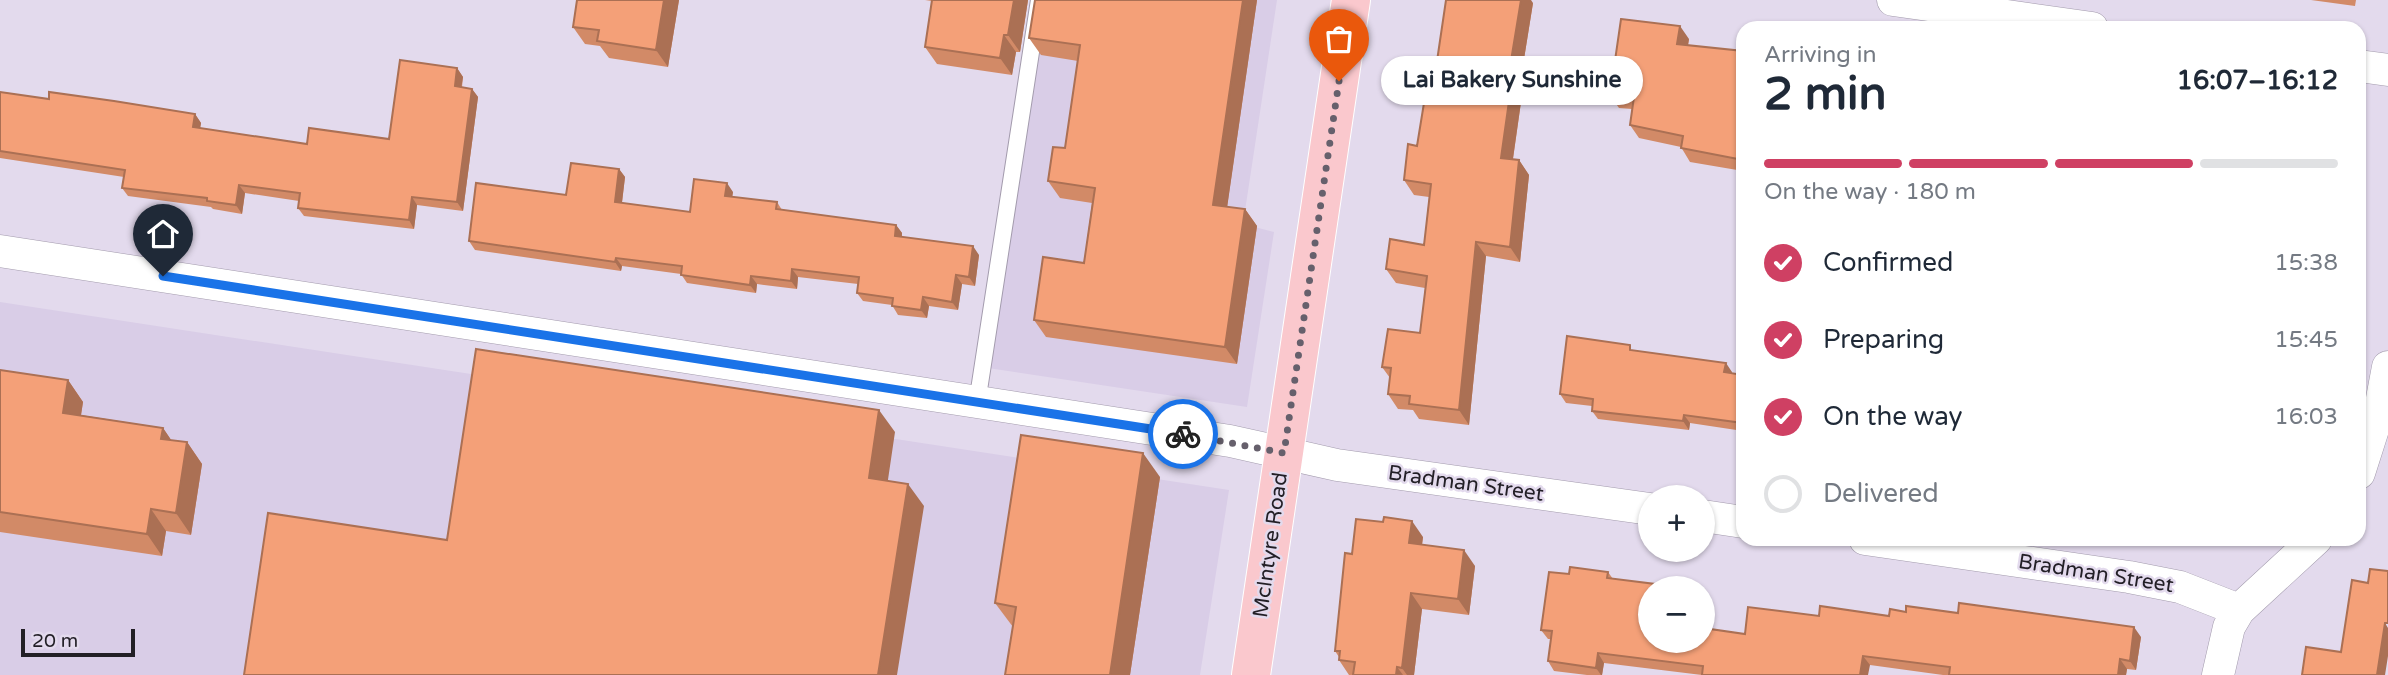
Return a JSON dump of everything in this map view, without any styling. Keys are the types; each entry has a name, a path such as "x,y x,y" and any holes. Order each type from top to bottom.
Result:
{"main road":[{"name":"McIntyre Road","path":"1251,675 1351,0"}],"street":[{"path":"1894,0 2042,21"},
{"path":"2366,66 2388,70"},
{"name":"Bradman Street","path":"0,251 1230,441 1337,465 1638,507"},
{"path":"2366,451 2381,404 2388,367"},
{"path":"1715,518 1736,521"},
{"name":"Bradman Street","path":"1914,546 2129,577 2180,587 2239,610"},
{"path":"2218,675 2229,626 2239,610 2308,546"}],"lane":[{"path":"977,403 1039,0"}],"shaded area":[{"path":"1046,0 1277,0 1243,224 1274,232 1247,407 988,368"},
{"path":"0,302 1229,490 1200,675 0,675"}],"building":[{"path":"577,0 664,0 656,50 597,41 599,30 573,27"},
{"path":"932,0 1014,0 1008,35 1004,35 1000,58 925,47"},
{"path":"1035,0 1243,0 1213,205 1245,209 1225,347 1034,320 1043,257 1084,263 1095,188 1048,181 1053,147 1065,148 1080,45 1029,38"},
{"path":"1446,0 1521,0 1509,73 1513,73 1501,158 1519,160 1510,247 1476,242 1459,410 1409,404 1410,396 1388,394 1391,368 1382,367 1388,329 1420,333 1427,276 1386,269 1390,239 1424,245 1431,184 1404,180 1408,144 1417,146 1431,60 1437,61"},
{"path":"1621,19 1680,26 1677,44 1736,50 1736,159 1681,148 1683,136 1630,125 1634,97 1610,95"},
{"path":"400,60 457,68 455,86 472,89 457,202 412,197 409,220 298,208 300,193 239,185 236,205 207,201 207,198 122,188 125,170 0,151 0,92 49,99 49,92 195,114 193,127 307,144 309,128 389,139"},
{"path":"571,163 619,169 615,202 690,212 694,179 727,183 725,196 777,202 776,209 896,225 895,236 973,246 969,277 956,275 952,302 923,297 921,310 892,306 893,298 857,293 859,277 792,269 791,281 751,276 750,285 681,275 682,266 616,258 615,262 469,241 476,183 566,195"},
{"path":"1567,336 1630,345 1630,350 1726,363 1724,372 1736,374 1736,422 1684,415 1683,421 1592,411 1593,399 1560,394"},
{"path":"476,349 879,410 869,478 908,484 878,675 244,675 268,513 447,540"},
{"path":"0,370 68,380 63,413 163,428 161,439 187,442 176,513 151,509 147,534 0,512"},
{"path":"1021,435 1143,453 1110,675 1005,675 1016,607 995,603"},
{"path":"1384,517 1412,521 1409,543 1464,550 1458,599 1411,593 1402,668 1397,667 1396,675 1353,675 1355,662 1339,660 1340,651 1335,651 1345,553 1352,554 1356,519 1383,522"},
{"path":"1570,567 1608,572 1607,578 1638,582 1638,653 1715,653 1715,630 1745,634 1748,607 1819,616 1820,606 1889,616 1890,609 1906,612 1906,606 1958,613 1959,603 2134,627 2130,661 2120,659 2118,675 1949,675 1950,667 1863,656 1860,675 1702,675 1703,666 1598,653 1596,668 1548,661 1552,631 1541,630 1549,572 1569,574"},
{"path":"2370,569 2388,571 2388,623 2385,623 2377,675 2302,675 2306,647 2341,652 2352,580 2368,583"}],"way so far":[{"path":"1183,434 1284,453 1339,81"}],"place":[{"name":"Lai Bakery Sunshine","path":"1339,81"}],"route":[{"path":"163,276 1183,434"}]}
